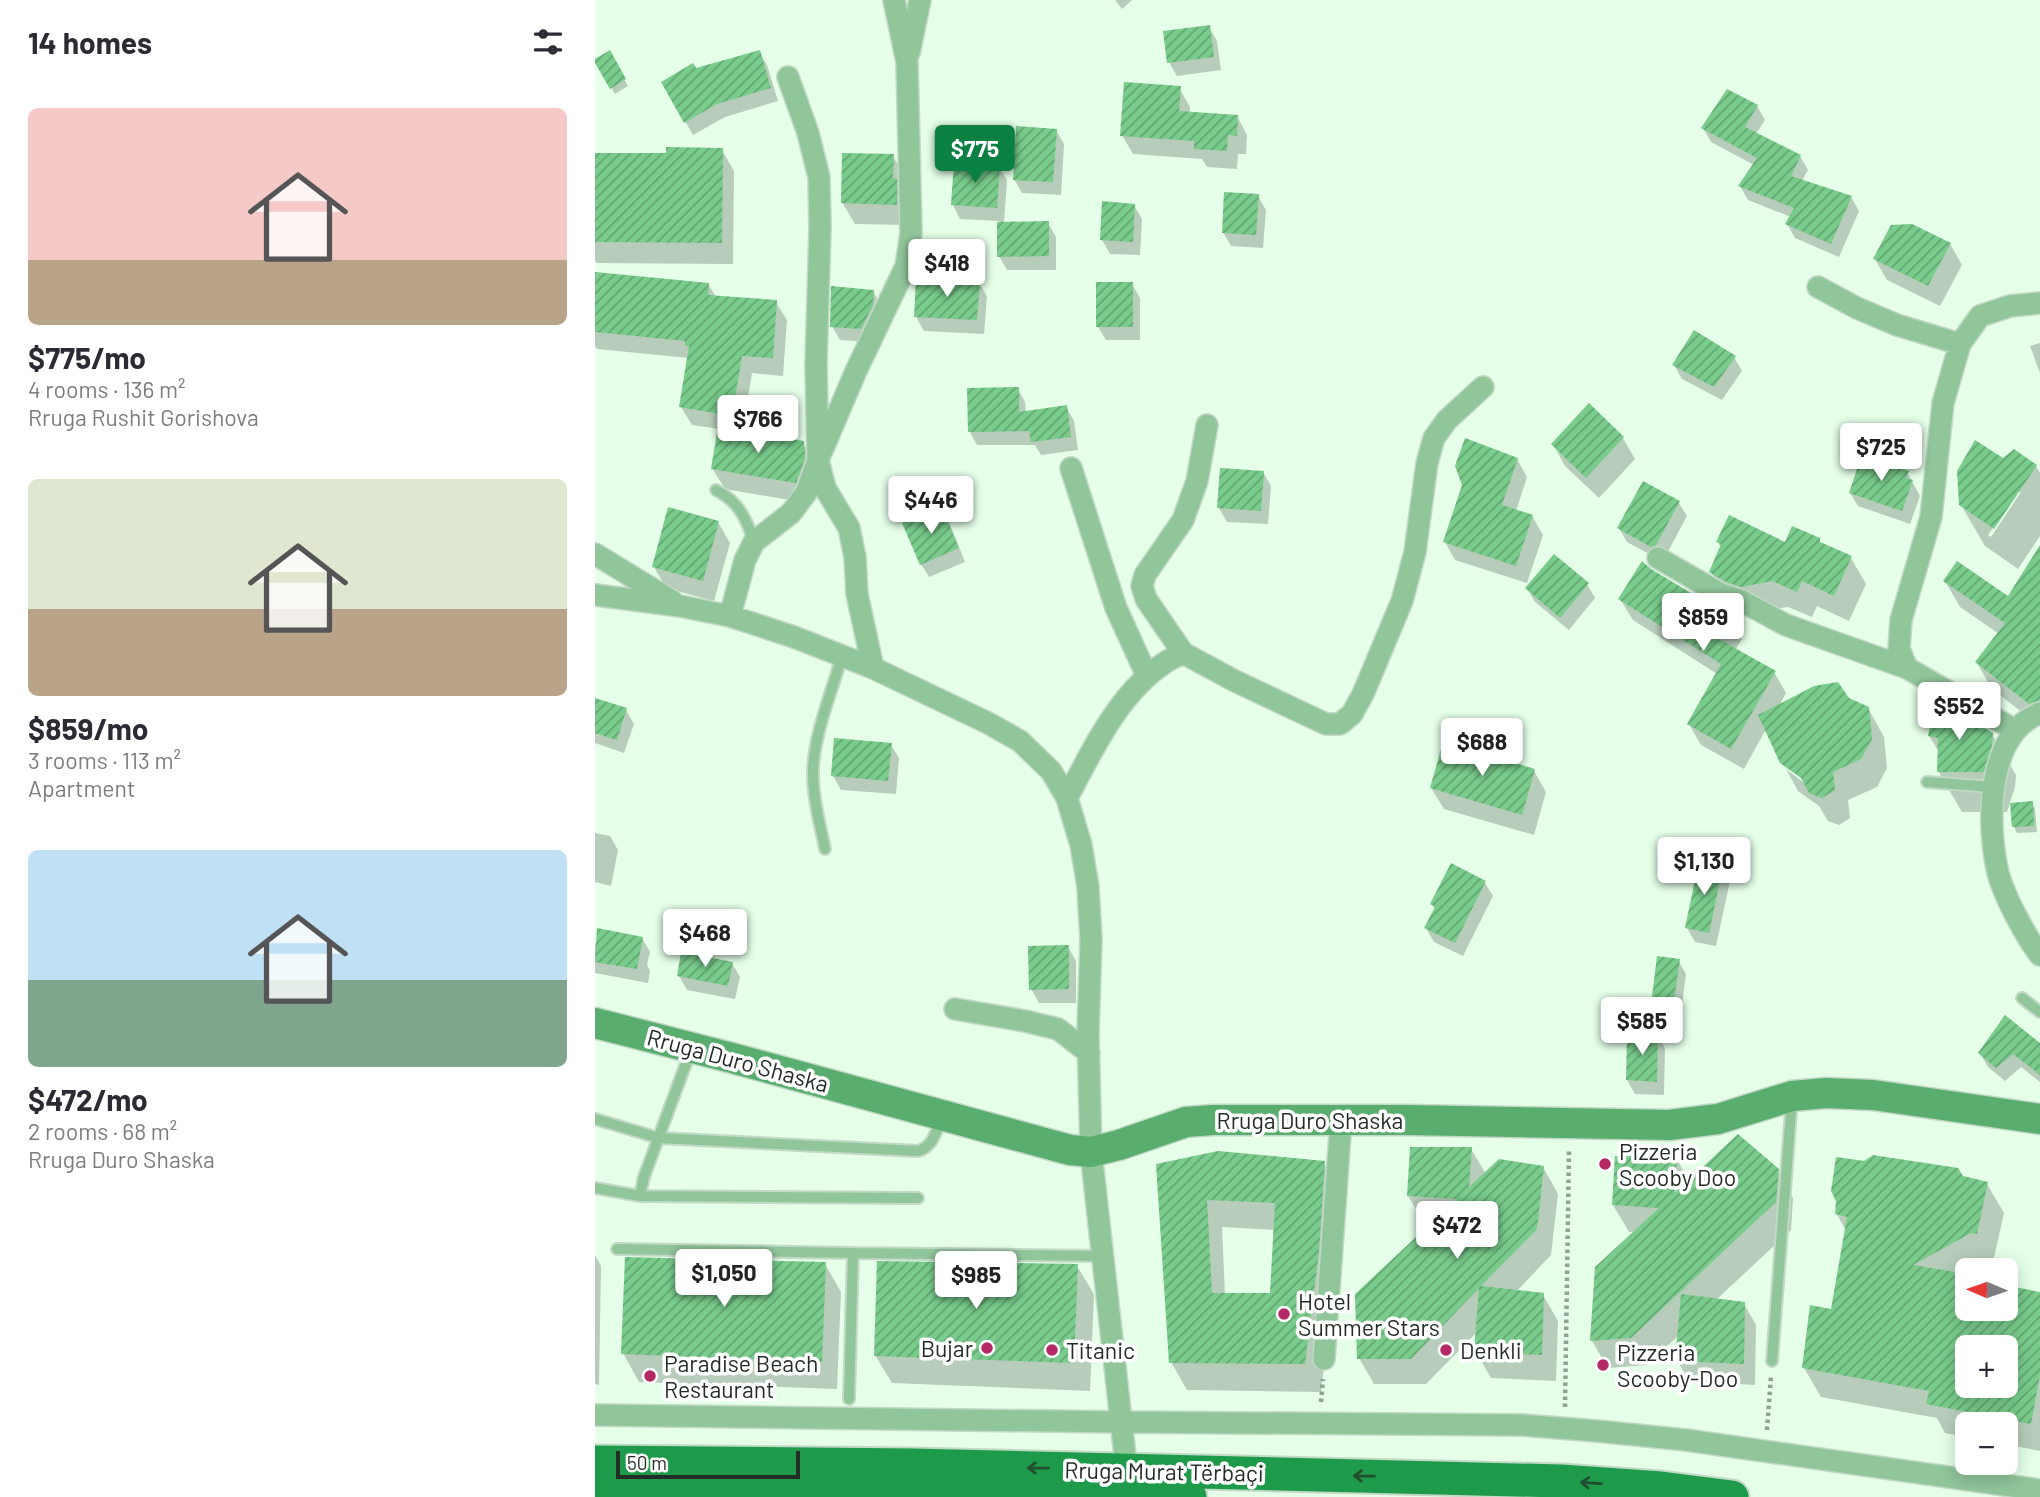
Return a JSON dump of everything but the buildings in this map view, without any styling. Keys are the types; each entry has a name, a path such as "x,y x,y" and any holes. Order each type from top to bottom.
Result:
{"main road":[{"name":"Rruga Duro Shaska","path":"595,1023 1070,1150 1091,1152 1186,1122 1213,1119 1669,1125 1718,1119 1792,1096 1826,1093 1873,1095 2040,1119"},
{"name":"Rruga Murat Tërbaçi","path":"595,1462 913,1465 1128,1483 1189,1497"},
{"name":"Rruga Murat Tërbaçi","path":"595,1487 912,1494 1128,1483 1560,1481 1661,1488 1732,1497"}],"street":[{"path":"730,616 745,560 754,542 790,513 806,493 856,371 906,266 911,233 907,62 894,0"},
{"path":"907,62 920,0"},
{"path":"788,77 820,177 821,229 816,364 818,460 825,488 849,528 855,557 857,594 873,668"},
{"path":"1818,287 1857,309 1897,325 1960,344"},
{"path":"1907,668 1899,649 1901,620 1931,517 1943,403 1960,344 1980,316 2010,306 2040,303"},
{"path":"1207,425 1197,481 1183,520 1145,575 1142,586 1146,599 1183,653 1326,724 1341,724 1352,714 1363,694 1402,600 1415,552 1427,463 1434,438 1447,420 1483,387"},
{"path":"1070,468 1117,608 1147,676"},
{"path":"595,554 680,606"},
{"path":"1658,558 1721,594 1740,600 1786,625 1907,668 2015,730"},
{"path":"595,595 680,606 730,616 794,637 873,668 988,723 1020,741 1051,771 1067,798 1081,845 1088,887 1091,1152 1128,1483"},
{"path":"1067,798 1109,723 1147,676 1168,659 1183,653"},
{"path":"2040,713 2015,730 2002,755 1992,787 1992,827 1999,875 2012,906 2040,955"},
{"path":"955,1009 1058,1029 1089,1053"},
{"path":"1324,1359 1341,1120"},
{"path":"595,1415 1522,1425 1686,1440 2040,1490"}],"lane":[{"path":"716,489 730,498 738,508 754,542"},
{"path":"825,849 814,794 815,747 842,656"},
{"path":"1927,782 1992,787"},
{"path":"2022,998 2040,1012"},
{"path":"640,1196 644,1177 692,1048"},
{"path":"1772,1361 1792,1096"},
{"path":"595,1119 659,1138 918,1151 932,1142 943,1115"},
{"path":"595,1188 640,1196 918,1198"},
{"path":"617,1249 1102,1256"},
{"path":"849,1399 853,1253"}],"path":[{"path":"1565,1428 1570,1123"},
{"path":"1320,1424 1324,1359"},
{"path":"1765,1452 1772,1361"}],"place":[{"name":"Pizzeria Scooby Doo","path":"1605,1164"},
{"name":"Hotel Summer Stars","path":"1284,1314"},
{"name":"Bujar","path":"987,1348"},
{"name":"Titanic","path":"1052,1350"},
{"name":"Denkli","path":"1446,1350"},
{"name":"Pizzeria Scooby-Doo","path":"1603,1365"},
{"name":"Paradise Beach Restaurant","path":"650,1376"}]}
